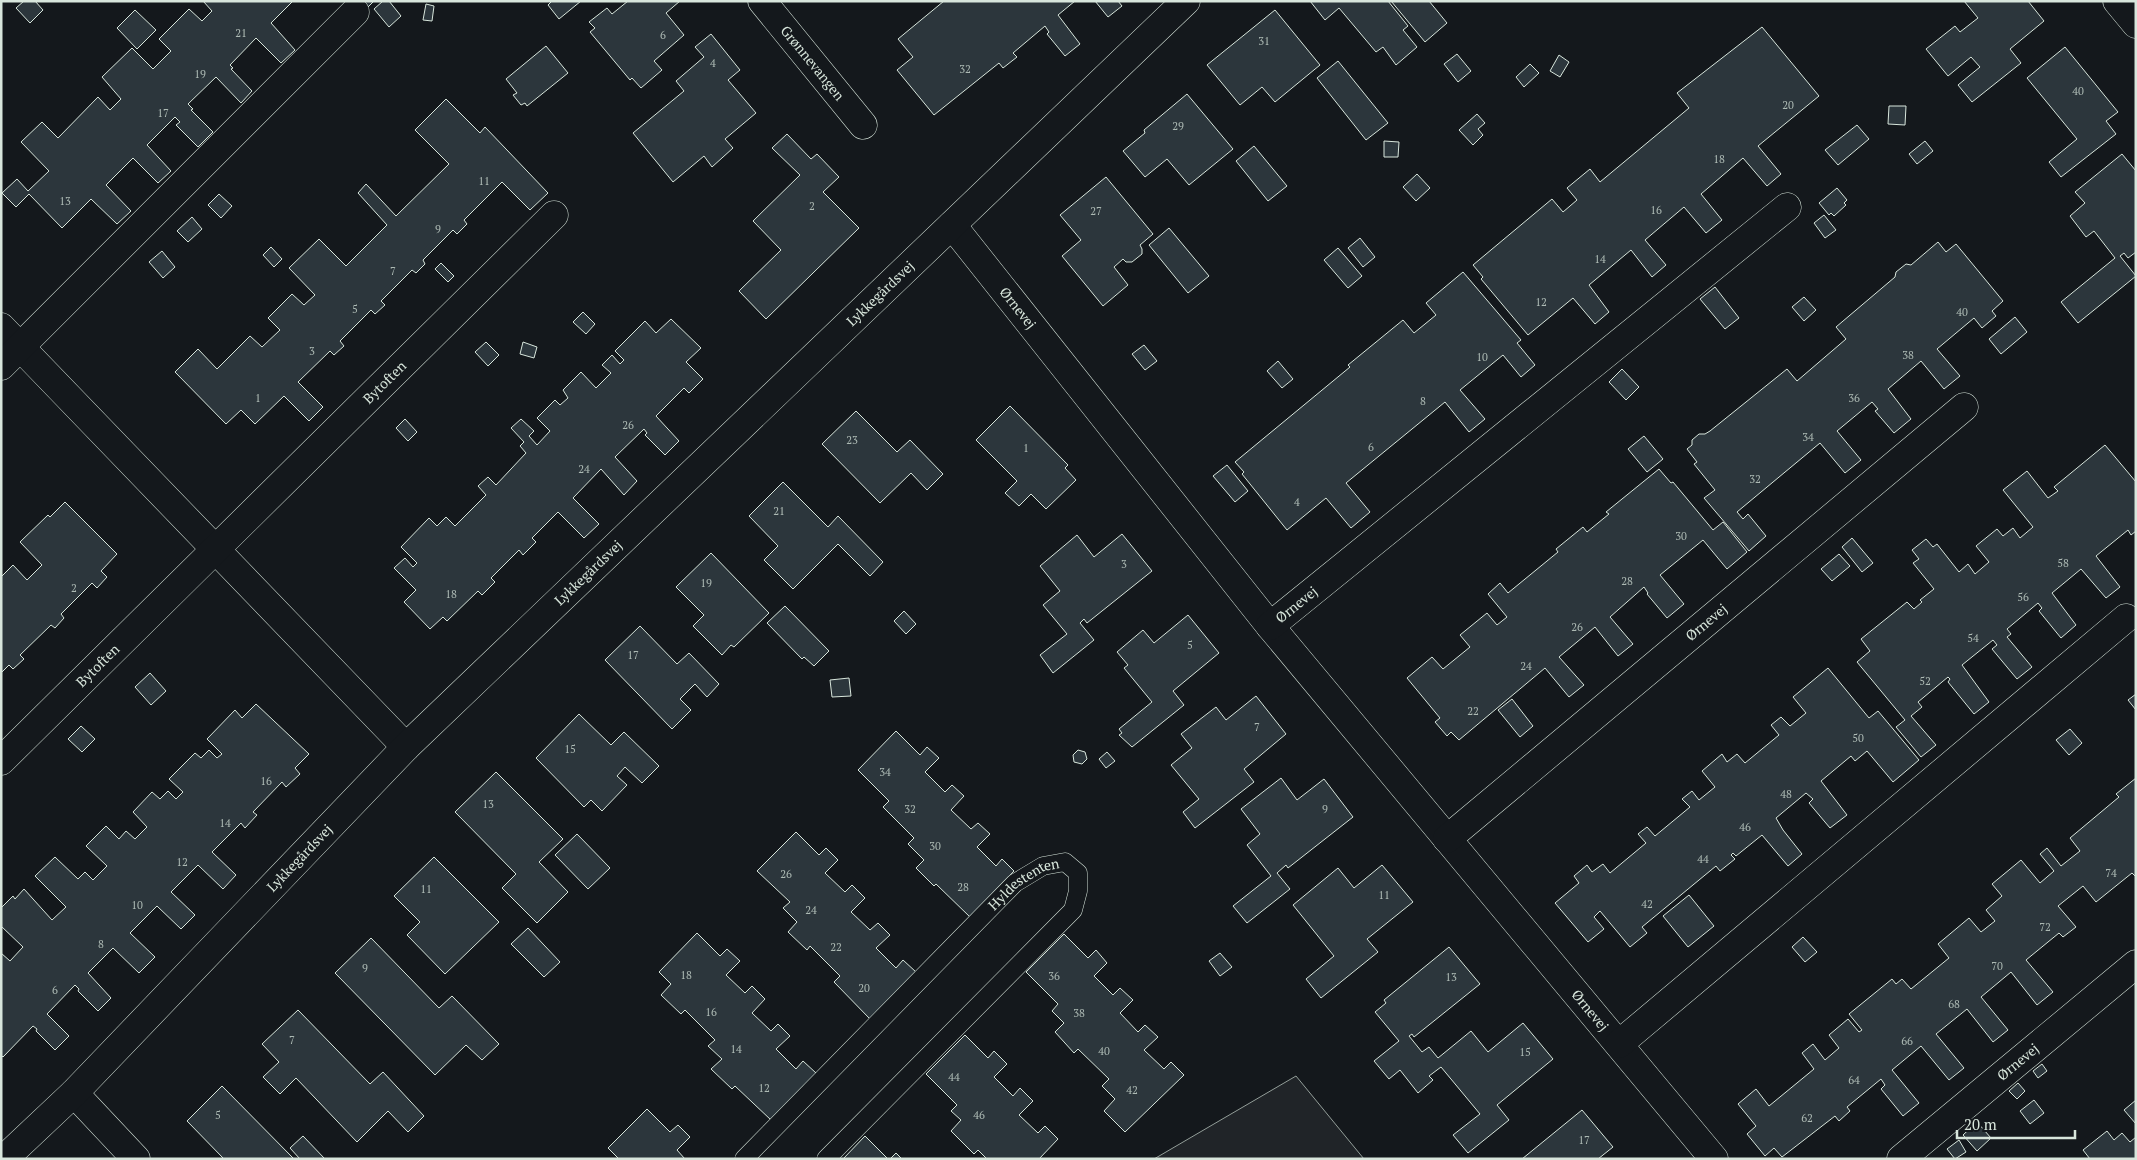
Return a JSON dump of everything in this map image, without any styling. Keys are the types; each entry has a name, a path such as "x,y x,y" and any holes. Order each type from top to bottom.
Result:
{"street":[{"name":"Grønnevangen","path":"762,1 863,125"},
{"name":"Lykkegårdsvej","path":"4,1159 74,1093 406,747 1186,1"},
{"path":"2117,1 2136,24"},
{"path":"1,366 355,12"},
{"name":"Ørnevej","path":"1270,626 1787,207"},
{"name":"Bytoften","path":"1,761 554,215"},
{"name":"Ørnevej","path":"952,225 1270,626 1714,1159"},
{"path":"1,327 406,747"},
{"name":"Ørnevej","path":"1447,838 1964,407"},
{"name":"Ørnevej","path":"1619,1044 2126,618"},
{"name":"Ørnevej","path":"1901,1159 2136,964"},
{"path":"74,1093 136,1159"}],"lane":[{"name":"Hyldestenten","path":"744,1159 1015,883 1043,866 1065,862 1078,873 1078,891 1073,910 826,1159"}],"shaded area":[{"path":"1296,1076 1364,1159 1154,1159"}],"building":[{"path":"24,1 35,1 43,10 30,23 16,8"},
{"path":"203,1 293,1 271,23 295,50 281,63 256,38 230,65 233,68 231,69 252,91 241,103 216,77 188,104 193,109 191,110 213,132 198,147 176,125 180,122 175,117 147,145 171,171 158,183 133,158 106,185 131,211 117,224 91,199 62,228 29,194 16,207 2,193 17,179 28,191 49,171 21,142 42,122 58,138 98,97 110,110 121,99 102,77 132,48 153,69 171,51 159,39 189,9 202,21 212,11"},
{"path":"362,1 374,1 368,7"},
{"path":"383,1 389,1 401,16 389,27 374,9"},
{"path":"552,1 581,1 559,19 548,5"},
{"path":"628,1 680,1 666,13 684,35 654,61 662,70 641,88 632,78 630,80 590,32 595,28 589,22 607,8 612,14"},
{"path":"944,1 1075,1 1058,15 1080,44 1065,56 1047,34 1049,32 1045,26 1013,53 1017,57 1003,68 999,63 934,115 897,70 913,57 898,39"},
{"path":"1095,1 1118,1 1122,6 1108,17"},
{"path":"1310,1 1388,1 1408,26 1403,30 1417,47 1396,65 1383,47 1376,52 1339,8 1325,20"},
{"path":"1391,1 1429,1 1447,23 1425,42"},
{"path":"1964,1 2028,1 2044,21 2010,49 2021,63 1972,102 1958,85 1980,67 1971,57 1948,76 1926,49 1955,26 1960,32 1978,18"},
{"path":"426,4 434,6 432,21 423,20"},
{"path":"135,10 156,30 137,49 117,28"},
{"path":"1275,10 1320,65 1275,102 1262,87 1240,105 1207,65"},
{"path":"1762,27 1819,96 1758,146 1781,174 1767,186 1743,158 1701,194 1722,220 1706,233 1684,207 1645,240 1666,265 1652,277 1631,250 1589,285 1609,312 1595,324 1573,298 1528,335 1481,279 1483,277 1473,265 1552,199 1563,212 1577,200 1567,188 1590,169 1600,182 1689,108 1677,93"},
{"path":"711,34 740,70 728,80 756,113 725,139 733,148 712,167 704,156 673,182 633,133 684,91 676,81 704,57 695,47"},
{"path":"546,46 568,73 527,106 525,103 521,105 513,95 517,93 506,79"},
{"path":"2065,47 2118,112 2106,121 2116,134 2061,177 2049,162 2077,139 2027,78"},
{"path":"1457,54 1471,71 1458,82 1444,64"},
{"path":"1559,55 1569,62 1560,77 1550,71"},
{"path":"1338,61 1388,123 1366,140 1317,78"},
{"path":"1530,64 1539,73 1524,87 1516,77"},
{"path":"1187,94 1233,149 1189,185 1167,159 1145,177 1123,151 1145,133 1144,130"},
{"path":"446,99 480,133 485,127 548,193 530,210 502,182 464,220 467,224 457,234 453,230 423,260 425,264 416,273 412,270 381,301 385,305 375,314 371,310 340,341 344,346 334,355 330,351 298,382 323,407 309,421 284,396 255,424 241,410 226,424 175,372 198,349 217,369 250,336 262,347 280,330 268,318 292,294 304,305 315,295 289,268 319,239 346,266 387,225 358,193 366,184 396,216 449,164 415,130"},
{"path":"1889,106 1906,106 1905,125 1888,124"},
{"path":"1477,114 1485,123 1478,129 1483,135 1473,145 1459,130"},
{"path":"1857,125 1869,139 1838,165 1825,150"},
{"path":"787,134 811,159 817,154 839,177 823,192 859,228 766,319 739,291 781,250 753,221 800,175 772,148"},
{"path":"1384,141 1399,142 1398,157 1384,157"},
{"path":"1925,141 1933,151 1917,164 1909,154"},
{"path":"1254,146 1287,186 1268,201 1236,161"},
{"path":"2122,154 2136,171 2136,252 2128,258 2124,253 2120,256 2136,276 2078,323 2061,302 2115,258 2094,231 2086,237 2070,216 2085,203 2075,192"},
{"path":"1417,174 1430,188 1416,201 1403,187"},
{"path":"1106,177 1153,234 1140,245 1142,254 1132,262 1126,262 1123,259 1114,267 1128,285 1103,306 1062,256 1081,240 1060,215"},
{"path":"1837,188 1847,200 1844,203 1846,205 1834,216 1831,213 1829,215 1819,203"},
{"path":"219,194 232,206 221,218 208,205"},
{"path":"1824,215 1836,230 1825,238 1814,223"},
{"path":"192,217 202,229 188,242 177,231"},
{"path":"1169,228 1209,276 1188,293 1149,245"},
{"path":"1360,238 1375,257 1363,267 1348,248"},
{"path":"1938,242 1946,252 1956,244 2003,301 1992,311 1996,316 1982,328 1974,318 1937,349 1960,376 1944,389 1921,361 1888,389 1911,419 1894,433 1875,411 1878,409 1872,402 1837,431 1861,460 1845,473 1820,443 1737,512 1743,519 1748,514 1766,536 1749,551 1704,498 1715,490 1694,464 1697,462 1687,449 1692,445 1692,440 1699,434 1705,434 1710,431 1787,369 1797,381 1846,339 1836,327 1895,277 1896,272 1906,264 1911,265"},
{"path":"271,247 282,259 274,267 263,255"},
{"path":"1338,248 1362,276 1348,288 1324,260"},
{"path":"162,251 175,267 163,278 149,262"},
{"path":"441,263 454,276 448,282 435,269"},
{"path":"1463,272 1521,340 1517,343 1535,365 1521,377 1503,355 1460,390 1485,419 1469,432 1445,402 1346,483 1370,512 1351,528 1326,498 1287,530 1242,474 1244,472 1235,462 1350,367 1348,365 1403,320 1414,333 1436,315 1426,303"},
{"path":"1715,287 1739,318 1725,329 1700,299"},
{"path":"1804,297 1816,310 1804,321 1792,307"},
{"path":"583,312 595,324 586,334 573,322"},
{"path":"2015,317 2027,332 2001,354 1989,339"},
{"path":"671,319 701,348 686,362 703,379 689,393 684,388 656,416 679,441 665,455 645,435 647,433 644,429 615,457 637,481 624,495 601,469 573,498 599,524 584,538 558,512 532,538 536,542 523,555 519,550 491,578 495,582 482,595 478,591 447,621 443,617 430,629 404,602 416,590 394,568 405,558 413,567 417,563 401,547 429,518 437,526 446,517 455,526 486,495 478,486 488,477 496,485 526,453 520,446 524,442 511,428 521,419 534,431 529,436 537,445 550,431 537,418 555,400 560,405 568,398 563,390 581,372 596,388 611,373 602,365 612,355 620,364 624,360 615,351 645,321 656,333"},
{"path":"486,342 499,355 488,366 475,352"},
{"path":"523,342 537,347 534,358 520,354"},
{"path":"1144,345 1157,361 1145,370 1132,354"},
{"path":"1278,361 1293,379 1282,388 1267,371"},
{"path":"1622,369 1639,387 1626,400 1609,382"},
{"path":"1010,406 1068,465 1065,468 1076,480 1046,509 1031,494 1019,506 1005,493 1017,481 976,440"},
{"path":"856,411 897,452 910,440 943,474 927,490 911,473 880,503 822,444"},
{"path":"405,419 417,432 408,441 396,428"},
{"path":"1644,436 1663,459 1647,472 1628,449"},
{"path":"2105,445 2136,482 2136,531 2131,535 2128,530 2096,556 2120,587 2106,598 2081,569 2052,593 2076,625 2061,638 2039,611 2042,608 2038,603 2007,629 2011,634 2007,637 2032,667 2017,679 1992,649 1997,645 1993,640 1962,665 1989,702 1974,714 1948,682 1950,679 1948,677 1918,702 1922,707 1911,716 1936,745 1921,757 1896,727 1905,720 1857,662 1870,651 1861,639 1907,602 1914,609 1922,602 1920,600 1934,589 1913,563 1919,559 1912,550 1926,539 1933,547 1937,544 1959,572 1968,564 1975,574 1989,562 1976,546 1997,529 2003,536 2013,528 2020,538 2033,527 2003,490 2027,471 2048,498 2058,491 2054,487"},
{"path":"1227,465 1248,491 1235,502 1213,476"},
{"path":"1659,469 1671,483 1673,482 1713,530 1723,522 1747,552 1727,569 1703,540 1660,575 1684,604 1667,618 1647,594 1644,587 1610,617 1633,644 1618,656 1595,627 1559,657 1584,685 1569,697 1545,668 1459,740 1451,732 1447,736 1435,722 1440,718 1407,678 1432,657 1443,669 1470,647 1460,635 1487,613 1497,625 1507,617 1488,594 1500,583 1508,593 1558,552 1556,549 1583,527 1587,532 1609,514 1606,512"},
{"path":"783,482 828,527 838,516 883,562 870,576 838,544 793,589 764,560 778,546 749,516"},
{"path":"65,502 117,554 101,571 107,577 97,588 92,583 61,614 64,618 55,628 51,625 20,655 24,659 13,669 9,665 1,673 1,577 13,565 27,580 42,565 20,542 48,515 50,517"},
{"path":"1122,534 1152,571 1087,623 1084,619 1080,623 1094,640 1053,673 1040,655 1067,634 1043,605 1060,591 1040,566 1077,535 1094,557"},
{"path":"1852,538 1873,563 1862,572 1842,547"},
{"path":"711,553 769,613 734,647 731,645 722,655 693,626 704,615 676,587"},
{"path":"1839,554 1850,566 1832,581 1821,569"},
{"path":"785,606 829,651 814,666 804,657 802,659 767,623"},
{"path":"904,611 916,624 906,634 894,621"},
{"path":"1188,615 1219,653 1173,691 1184,705 1132,747 1119,735 1122,733 1119,729 1152,702 1124,668 1128,665 1117,652 1143,630 1154,643"},
{"path":"640,626 677,664 689,653 719,684 707,697 695,684 680,699 691,710 672,729 605,660"},
{"path":"1828,668 1869,718 1878,711 1919,760 1893,782 1867,751 1855,761 1851,756 1821,781 1847,815 1830,828 1809,803 1813,799 1806,793 1776,818 1802,854 1788,866 1762,835 1736,856 1733,853 1731,855 1735,859 1720,871 1716,866 1642,927 1647,933 1630,947 1600,911 1594,917 1604,929 1588,942 1555,903 1579,883 1574,876 1587,865 1592,872 1603,864 1610,873 1646,843 1638,834 1647,827 1655,836 1690,807 1682,799 1692,791 1699,800 1715,787 1702,771 1722,754 1727,762 1737,754 1745,763 1779,735 1771,725 1781,717 1790,726 1806,713 1793,697"},
{"path":"150,673 166,691 151,705 135,687"},
{"path":"849,678 851,696 832,697 830,680"},
{"path":"2136,694 2136,710 2128,700"},
{"path":"1256,696 1286,734 1244,769 1254,782 1195,828 1183,812 1199,799 1171,765 1192,748 1181,734 1216,707 1226,720"},
{"path":"1512,699 1533,726 1520,737 1498,710"},
{"path":"256,704 309,754 295,768 300,774 286,787 282,782 253,812 257,815 245,828 241,823 212,852 236,875 223,889 198,865 171,892 195,915 181,929 157,906 130,933 155,957 139,973 113,948 88,973 111,998 98,1011 78,991 79,989 75,985 47,1014 69,1036 55,1050 33,1026 3,1057 1,1055 1,953 10,961 23,947 1,926 1,908 13,896 15,899 24,889 52,920 66,907 35,876 55,857 78,879 85,872 93,880 107,866 86,846 106,826 119,839 126,831 135,839 147,827 133,812 152,792 160,799 168,791 176,799 183,792 169,779 195,753 201,758 209,750 217,758 222,754 207,739 235,710 242,718"},
{"path":"579,714 611,745 624,732 659,766 642,783 625,767 617,776 627,785 602,811 591,800 584,807 536,758"},
{"path":"81,726 95,739 82,752 68,739"},
{"path":"2070,729 2082,743 2069,755 2056,740"},
{"path":"896,731 920,755 927,747 939,758 925,772 945,792 952,785 964,796 951,810 971,829 978,823 990,834 977,847 996,866 1002,859 1014,871 970,917 936,884 934,886 916,868 924,860 908,844 914,838 883,807 889,801 858,770"},
{"path":"1078,750 1085,752 1087,759 1082,764 1074,762 1073,755"},
{"path":"1107,752 1115,761 1106,768 1099,759"},
{"path":"496,772 563,839 539,862 568,892 537,923 502,888 516,874 455,812"},
{"path":"1281,778 1297,800 1324,779 1353,817 1288,868 1286,865 1277,873 1290,889 1247,923 1233,906 1271,876 1247,845 1260,834 1241,809"},
{"path":"2136,778 2136,877 2132,873 2096,902 2083,886 2058,906 2076,927 2063,937 2059,933 2026,960 2053,992 2037,1005 2011,972 1981,997 2008,1030 1993,1042 1967,1009 1936,1034 1964,1068 1949,1080 1921,1046 1892,1070 1919,1103 1903,1116 1881,1089 1885,1085 1881,1079 1847,1107 1850,1111 1839,1121 1835,1116 1782,1157 1774,1148 1765,1156 1747,1134 1756,1126 1738,1104 1756,1089 1769,1106 1814,1069 1802,1053 1813,1044 1825,1060 1839,1048 1829,1035 1848,1019 1859,1032 1862,1030 1849,1014 1892,979 1896,984 1902,979 1911,989 1949,958 1938,944 1969,918 1981,932 1995,921 1986,910 2002,896 1992,884 2021,860 2040,883 2054,871 2040,854 2047,848 2061,866 2080,851 2070,838 2119,797 2116,794"},
{"path":"796,832 819,855 826,848 838,860 825,873 845,892 852,885 865,898 851,912 870,930 878,923 890,935 876,948 896,968 903,960 916,972 870,1019 834,982 840,976 810,946 807,950 788,932 797,922 783,908 790,902 757,871"},
{"path":"577,834 610,868 588,889 555,855"},
{"path":"434,857 499,922 445,974 407,935 420,922 394,896"},
{"path":"1382,865 1413,902 1367,939 1378,952 1321,998 1306,979 1334,956 1293,905 1338,868 1354,888"},
{"path":"1689,895 1714,926 1688,947 1663,916"},
{"path":"528,928 560,962 544,977 511,944"},
{"path":"697,933 720,956 727,949 740,961 726,975 745,993 752,986 765,999 752,1013 771,1031 778,1024 790,1036 776,1049 796,1069 803,1061 816,1073 771,1120 735,1086 732,1089 711,1069 722,1059 708,1046 715,1040 685,1010 681,1014 661,995 671,984 659,972"},
{"path":"1064,934 1088,958 1096,950 1107,963 1094,976 1113,995 1120,988 1133,1000 1120,1013 1138,1032 1145,1025 1158,1037 1144,1050 1164,1069 1171,1062 1184,1075 1125,1132 1104,1111 1115,1099 1102,1086 1109,1079 1078,1049 1074,1053 1055,1032 1064,1023 1052,1011 1058,1004 1026,972"},
{"path":"1803,937 1817,952 1805,962 1792,947"},
{"path":"371,938 439,1008 452,996 499,1044 482,1060 466,1045 435,1075 335,973"},
{"path":"1449,947 1480,984 1414,1037 1412,1034 1409,1036 1422,1052 1429,1047 1438,1058 1471,1031 1488,1052 1523,1023 1553,1059 1497,1105 1509,1120 1468,1153 1453,1135 1480,1114 1441,1067 1429,1076 1433,1080 1418,1093 1400,1070 1389,1079 1374,1061 1399,1041 1375,1012 1386,1003 1384,1000"},
{"path":"1220,953 1232,967 1220,976 1209,961"},
{"path":"298,1010 370,1084 383,1072 424,1116 408,1132 388,1111 357,1142 296,1078 280,1094 263,1077 279,1062 262,1044"},
{"path":"965,1035 988,1058 994,1051 1007,1064 994,1077 1013,1096 1020,1088 1033,1101 1019,1115 1038,1133 1045,1126 1058,1139 1039,1159 987,1159 978,1150 974,1154 951,1131 961,1120 951,1111 957,1105 926,1074"},
{"path":"2042,1064 2047,1071 2038,1078 2033,1071"},
{"path":"2018,1083 2025,1091 2017,1099 2009,1091"},
{"path":"222,1086 294,1159 224,1159 187,1121"},
{"path":"2034,1100 2044,1113 2030,1124 2020,1111"},
{"path":"2136,1100 2136,1124 2124,1110"},
{"path":"647,1109 670,1132 678,1125 690,1137 677,1150 685,1159 619,1159 608,1148"},
{"path":"1582,1110 1613,1147 1598,1159 1522,1159"},
{"path":"1977,1122 1991,1138 1977,1151 1963,1135"},
{"path":"2107,1131 2114,1140 2122,1133 2130,1142 2136,1137 2136,1159 2090,1159 2083,1150"},
{"path":"303,1136 325,1159 300,1159 290,1148"},
{"path":"865,1136 888,1159 843,1159"},
{"path":"1959,1140 1966,1152 1955,1159 1947,1149"},
{"path":"896,1153 902,1159 890,1159"}]}
